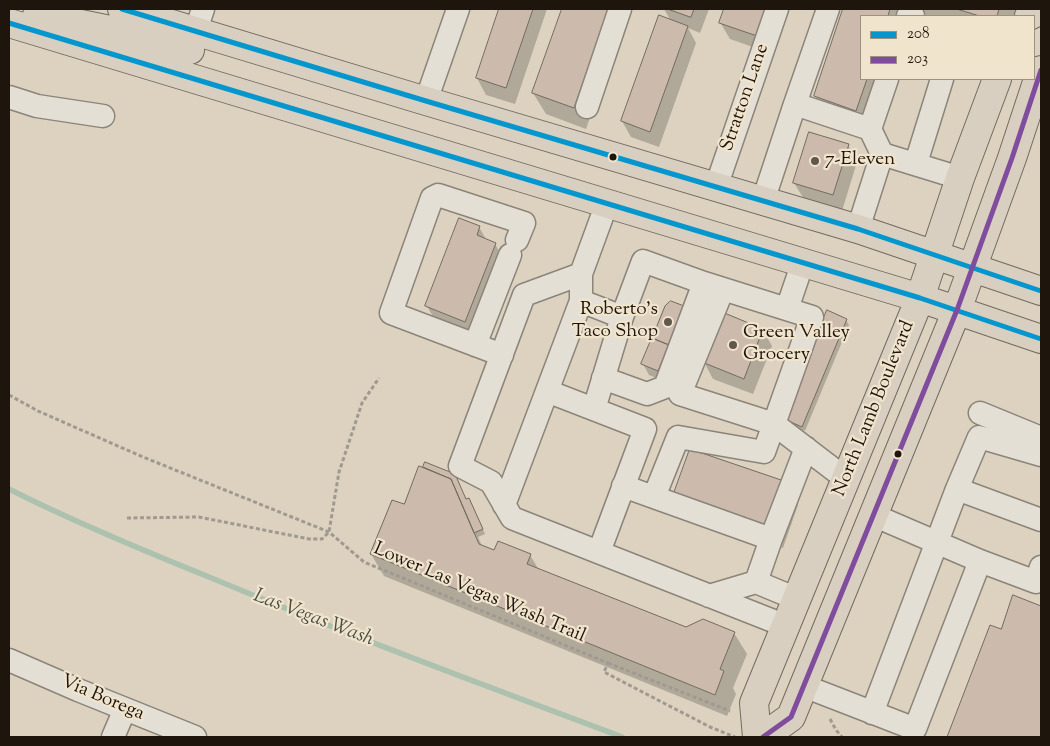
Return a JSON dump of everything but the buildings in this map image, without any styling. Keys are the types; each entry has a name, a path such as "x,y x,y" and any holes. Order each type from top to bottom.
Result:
{"main road":[{"path":"122,9 858,229 1041,291"},
{"path":"9,10 154,39 196,30"},
{"path":"9,23 803,262 920,298 1041,339"},
{"name":"North Lamb Boulevard","path":"791,717 957,310 1041,70"},
{"name":"North Lamb Boulevard","path":"757,737 742,707 786,626 920,298 960,178 997,80"},
{"path":"763,737 791,717 786,687 787,681 810,618 807,606 797,599"}],"street":[{"path":"426,101 458,9"},
{"path":"587,107 620,9"},
{"name":"Stratton Lane","path":"716,186 777,9"},
{"path":"763,201 828,9"},
{"path":"181,75 196,30"},
{"path":"858,229 882,154 870,129 887,80"},
{"path":"916,164 942,80"},
{"path":"9,97 37,106 103,116"},
{"path":"795,104 870,129"},
{"path":"882,154 960,178"},
{"path":"475,345 517,239 438,194 432,198 391,313 475,345 502,355"},
{"path":"504,505 581,301 581,274 607,203"},
{"path":"594,409 622,317 643,262 812,317 764,452 678,437 654,497"},
{"path":"787,309 803,262"},
{"path":"581,274 524,295 460,466 491,482 512,518 786,626"},
{"path":"603,378 647,394 665,387 713,286"},
{"path":"713,286 680,394 774,424 846,479"},
{"path":"581,301 622,317"},
{"path":"547,391 645,428 599,552"},
{"path":"980,413 1041,438"},
{"path":"872,713 957,489 979,438 1041,455"},
{"path":"756,582 806,448"},
{"path":"623,486 771,539"},
{"path":"957,489 1041,520"},
{"path":"873,515 1036,582 1041,567"},
{"path":"804,686 915,729 980,560"},
{"path":"709,596 756,582 797,599"},
{"name":"Via Borega","path":"9,660 195,737"},
{"path":"113,737 125,709"}],"path":[{"path":"127,518 199,517 309,539 322,539 329,532 339,472 362,403 379,378"},
{"name":"Lower Las Vegas Wash Trail","path":"9,395 38,411 143,457 329,532 364,562 608,663 742,707"},
{"path":"608,663 604,672 710,727 737,737"},
{"path":"830,717 836,730 842,737"}],"waterway":[{"name":"Las Vegas Wash","path":"9,489 108,535 260,598 622,737"}],"transit line":[{"name":"208","path":"122,9 858,229 1041,291"},
{"name":"208","path":"9,23 920,298 1041,339"},
{"name":"203","path":"763,737 791,717 957,310 1012,158 1041,70"}],"place":[{"name":"7-Eleven","path":"815,161"},
{"name":"Roberto's Taco Shop","path":"668,322"},
{"name":"Green Valley Grocery","path":"733,345"}]}
